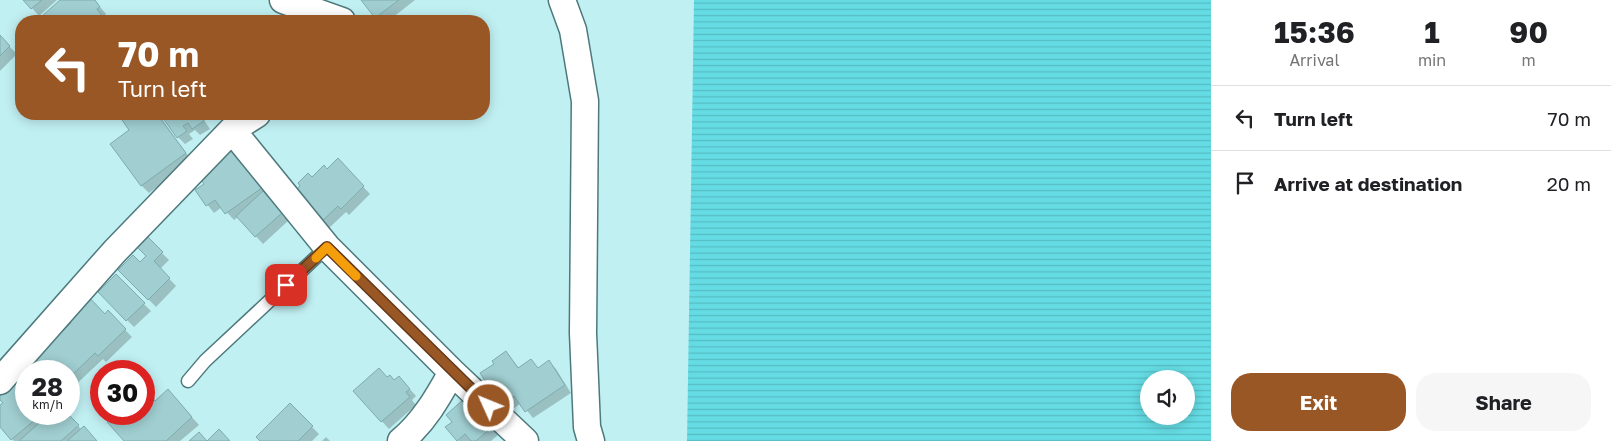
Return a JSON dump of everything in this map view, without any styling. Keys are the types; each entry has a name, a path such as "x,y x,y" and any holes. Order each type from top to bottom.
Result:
{"street":[{"path":"283,0 325,15"},
{"path":"562,0 573,30 585,101 583,333 587,427 591,441"},
{"path":"0,381 115,250 232,130 248,120"},
{"path":"232,130 327,247 452,372 525,441"},
{"path":"401,441 415,430 424,418 452,372"}],"lane":[{"path":"188,381 205,361 327,247"}],"water":[{"path":"694,0 1211,0 1211,441 687,441"}],"building":[{"path":"23,0 42,0 31,9"},
{"path":"60,0 95,0 100,7 97,9 102,15 43,15"},
{"path":"361,0 399,0 379,15 373,15"},
{"path":"0,35 10,46 0,56"},
{"path":"122,120 161,120 186,153 141,186 110,144 129,130"},
{"path":"164,120 204,121 192,129 188,123 183,126 187,131 177,138"},
{"path":"237,144 266,185 225,214 215,200 206,206 195,190 204,184 196,172"},
{"path":"338,158 364,186 341,209 338,206 320,223 292,193 300,186 298,183 308,173 312,177 324,165 327,169"},
{"path":"263,191 282,213 255,237 236,216"},
{"path":"148,237 163,252 154,261 170,278 148,300 118,270 133,255 140,262 146,256 137,247"},
{"path":"116,274 145,303 126,321 98,292"},
{"path":"88,296 105,314 108,310 126,329 98,356 95,353 80,367 80,360 37,360 35,358 71,323 66,317"},
{"path":"506,351 518,368 531,359 538,368 549,360 565,385 525,412 514,396 501,405 480,373 494,364 492,361"},
{"path":"379,368 387,377 390,375 394,380 399,376 410,389 406,392 410,397 381,422 353,391"},
{"path":"15,382 15,425 29,425 11,440 0,427 0,405 3,403 0,400 0,395"},
{"path":"168,389 192,417 166,441 124,441 110,425 155,425 155,401"},
{"path":"465,398 492,427 476,441 471,441 465,434 457,441 445,427 452,422 446,415"},
{"path":"290,403 313,426 298,441 260,441 256,437"},
{"path":"37,425 79,425 61,441 19,441"},
{"path":"84,426 97,441 67,441"},
{"path":"219,429 230,441 207,441"},
{"path":"199,432 207,441 189,441"}],"slow traffic":[{"path":"316,258 327,247 356,276"}],"route":[{"path":"286,285 327,247 452,372 489,406"}]}
